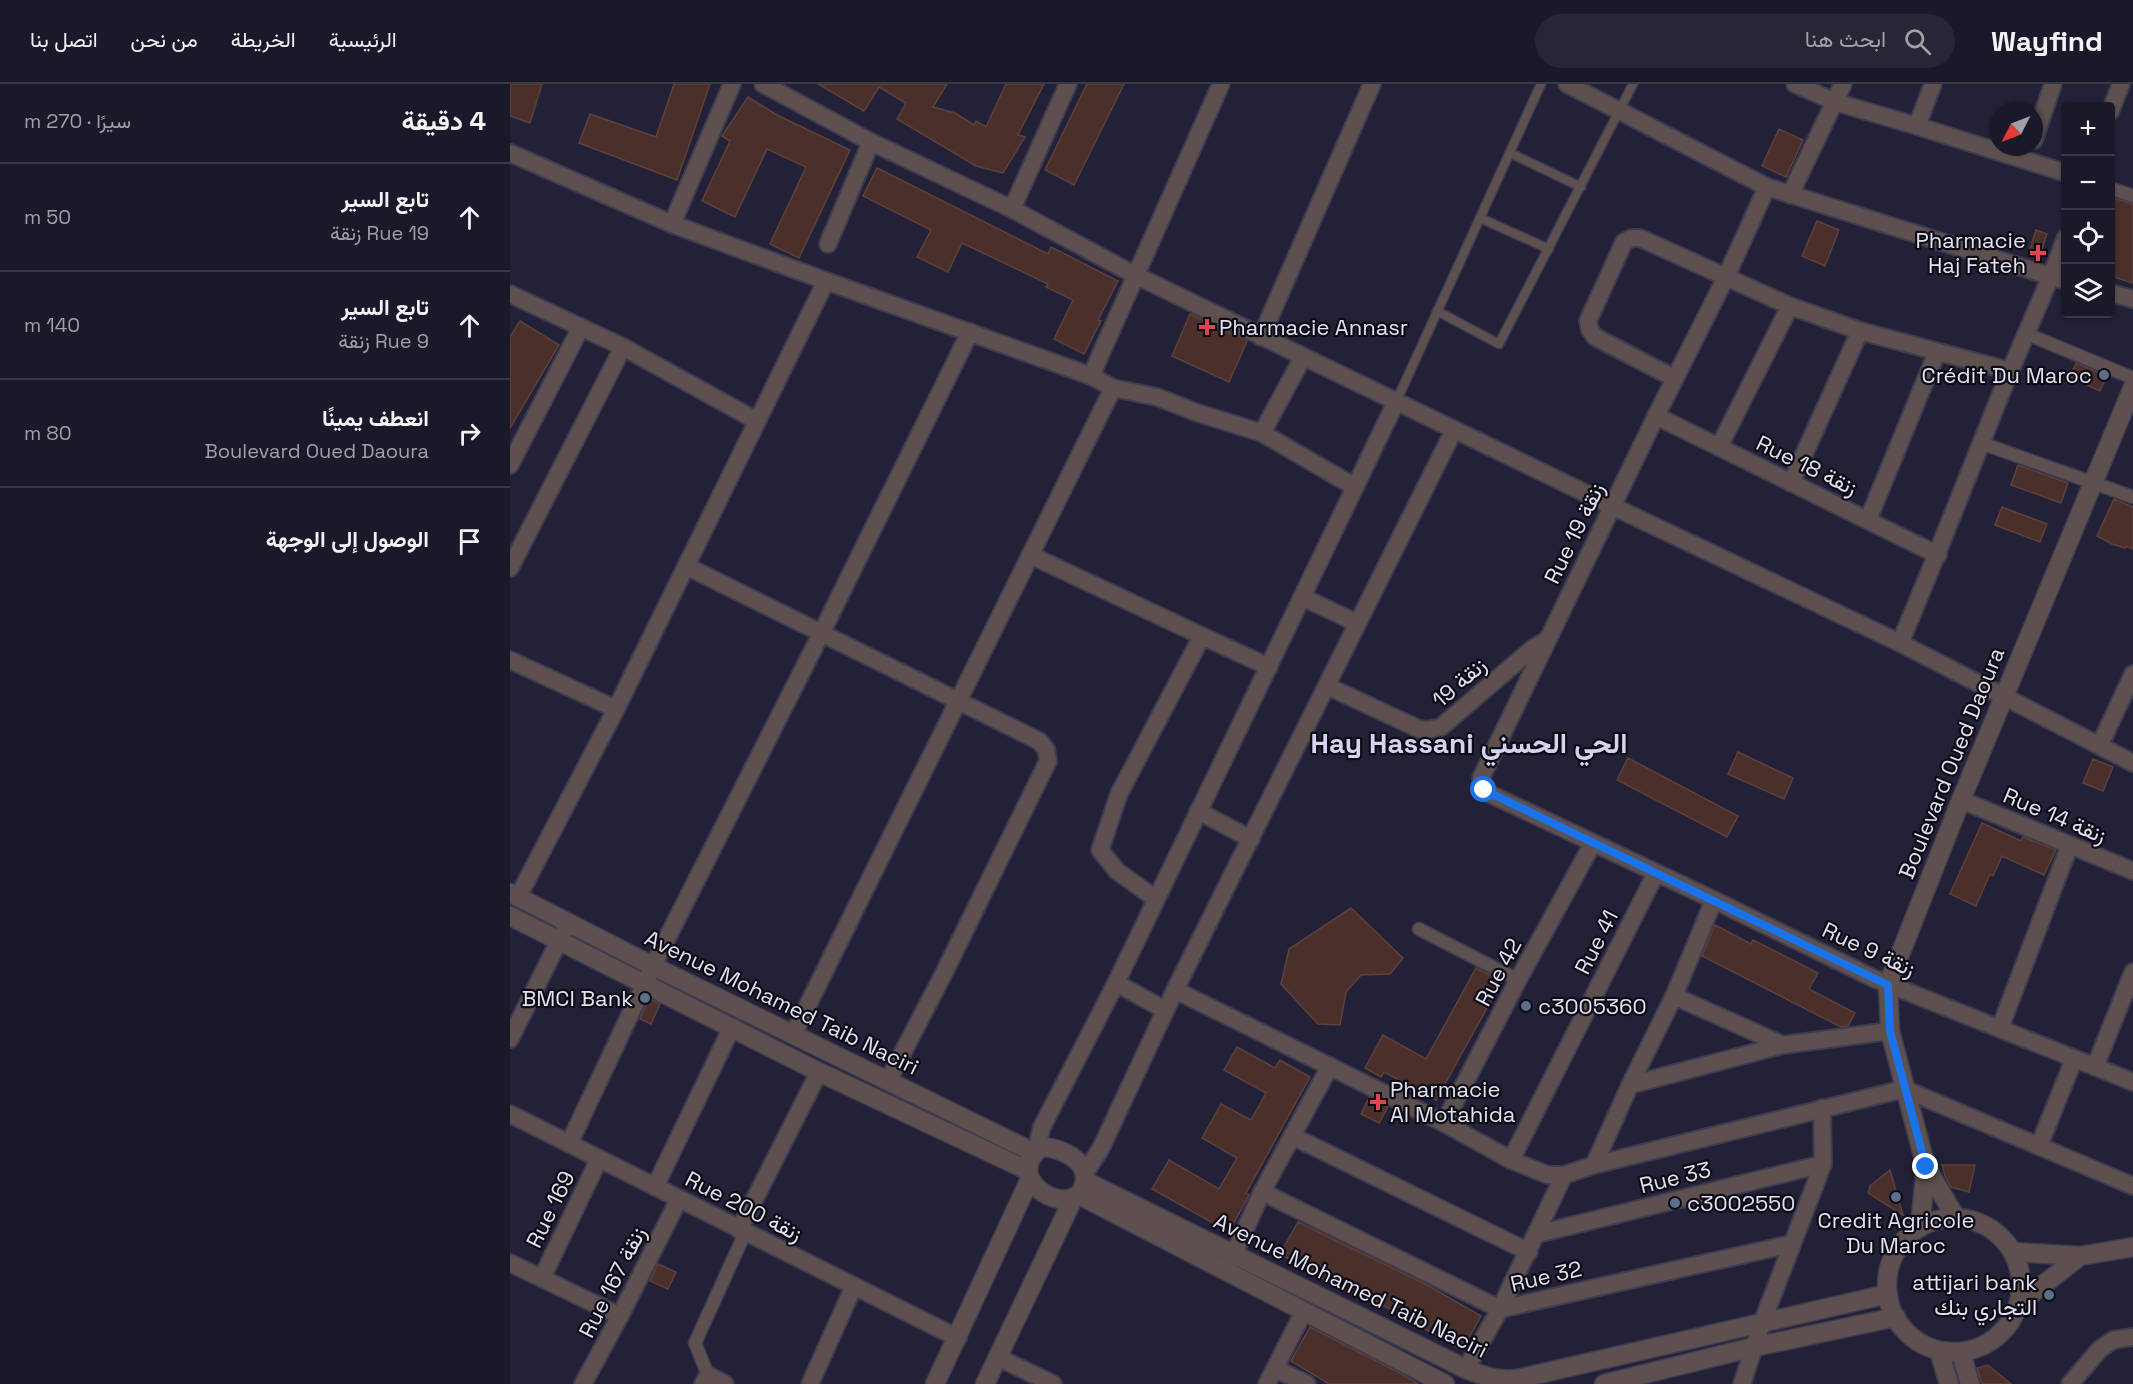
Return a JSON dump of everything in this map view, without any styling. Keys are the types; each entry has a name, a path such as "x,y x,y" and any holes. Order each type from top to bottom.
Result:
{"street":[{"path":"672,224 732,84"},
{"path":"763,84 871,142 1012,209 1135,275 1900,643 2133,763"},
{"path":"1012,209 1068,84"},
{"path":"1091,376 1221,84"},
{"path":"1262,336 1372,84"},
{"path":"1567,84 1767,187 2058,279"},
{"path":"1795,84 1835,102 1989,144"},
{"path":"1790,195 1843,84"},
{"path":"1917,126 1933,84"},
{"path":"2043,113 2053,84"},
{"path":"2114,102 2121,84"},
{"path":"828,244 871,142"},
{"path":"510,153 672,224 1091,376 1113,388 1157,397 1198,413 1262,433 1355,487"},
{"path":"2033,156 2061,170"},
{"name":"Rue 19 زنقة","path":"1593,843 1488,793 1481,787 1481,778 1674,378 1726,277 1767,187"},
{"path":"2115,190 2133,196"},
{"path":"1674,378 1595,337 1590,330 1588,321 1624,242 1632,238 1640,238 1790,306 1860,331 2010,371"},
{"path":"1900,643 1938,555 2010,371 2027,334 2058,279 2061,263"},
{"path":"514,895 616,709 826,281"},
{"path":"510,294 623,347 757,421"},
{"path":"2115,294 2133,299"},
{"path":"1719,447 1790,306"},
{"path":"510,465 581,327"},
{"path":"1791,483 1860,331"},
{"path":"569,1144 644,984 970,332"},
{"path":"2027,334 2133,378"},
{"path":"510,568 623,347"},
{"path":"1868,520 1937,352"},
{"path":"1262,433 1303,357"},
{"name":"Boulevard Oued Daoura","path":"1956,1218 1926,1167 1890,1031 1888,985 1961,800 2133,387"},
{"path":"794,1035 1113,388"},
{"path":"935,1384 958,1338 1029,1174 1029,1161 1037,1150 1042,1127 1116,983 1396,402"},
{"name":"Rue 18 زنقة","path":"1656,416 1938,555"},
{"path":"985,1384 1101,1148 1165,1010 1454,430"},
{"path":"1981,443 2133,497"},
{"path":"1030,555 1269,667"},
{"path":"686,566 1039,741 1046,749 1048,760 943,975 888,1081"},
{"path":"1302,597 1357,623"},
{"path":"1156,900 1118,871 1100,850 1119,794 1202,636"},
{"name":"19 زنقة","path":"1327,686 1419,729 1434,730 1441,728 1532,649 1547,640"},
{"path":"510,660 616,709"},
{"path":"2100,745 2133,674"},
{"name":"Rue 14 زنقة","path":"1961,800 2133,871"},
{"path":"1198,812 1251,839"},
{"name":"Rue 9 زنقة","path":"1593,843 1888,985 2133,1082"},
{"name":"Rue 42","path":"1444,1123 1518,980 1593,843"},
{"path":"2000,1028 2069,846"},
{"name":"Rue 41","path":"1511,1160 1656,873"},
{"name":"Avenue Mohamed Taib Naciri","path":"514,895 888,1081 1037,1150"},
{"path":"1594,1165 1674,996 1714,900"},
{"name":"Avenue Mohamed Taib Naciri","path":"510,916 819,1072 1029,1174"},
{"path":"510,1039 568,923"},
{"path":"1419,929 1518,980"},
{"path":"2095,1067 2133,972"},
{"path":"1116,983 1165,1010"},
{"path":"1175,990 1444,1123 1511,1160 1548,1175 1564,1175 1594,1165 1904,1089 2133,1186"},
{"path":"1674,996 1783,1045"},
{"path":"655,1187 732,1028"},
{"path":"1630,1085 1783,1045 1890,1031"},
{"path":"2040,1146 2074,1059"},
{"path":"1230,1263 1262,1192 1330,1066"},
{"path":"725,1384 706,1380 695,1343 742,1232 819,1072"},
{"path":"1742,1384 1791,1244 1823,1164 1822,1108"},
{"name":"Rue 200 زنقة","path":"510,1114 958,1338"},
{"path":"1292,1136 1528,1252"},
{"path":"1037,1150 1055,1149 1068,1154 1080,1163 1081,1186"},
{"name":"Rue 169","path":"542,1278 599,1159"},
{"name":"Rue 33","path":"1537,1234 1823,1164"},
{"name":"Boulevard Oued Daoura","path":"1920,1227 1926,1167"},
{"path":"1029,1174 1035,1187 1060,1199 1081,1186"},
{"path":"1466,1369 1500,1309 1564,1175"},
{"name":"Avenue Mohamed Taib Naciri","path":"1081,1186 1230,1263 1488,1378 1517,1380 1888,1294"},
{"name":"Rue 32","path":"1262,1192 1500,1309 1791,1244"},
{"name":"Rue 167 زنقة","path":"583,1384 680,1199"},
{"path":"1956,1218 1973,1221 2003,1238 2013,1252 2021,1277 2020,1303 2008,1327 1987,1344 1961,1352 1939,1351 1922,1344 1907,1333 1896,1317 1888,1294 1888,1274 1894,1256 1905,1239 1920,1227 1938,1220 1956,1218"},
{"path":"2013,1252 2080,1256 2133,1247"},
{"path":"2020,1303 2080,1256"},
{"path":"510,1263 620,1316"},
{"name":"Avenue Mohamed Taib Naciri","path":"1230,1263 1304,1311 1445,1384"},
{"path":"810,1384 854,1286"},
{"path":"1268,1384 1304,1311"},
{"path":"1604,1384 1754,1347 1896,1317"},
{"path":"2070,1384 2100,1349 2113,1340 2133,1337"},
{"path":"1939,1351 1949,1384"},
{"path":"1961,1352 1970,1384"},
{"path":"997,1357 1053,1384"},
{"path":"1276,1369 1307,1384"}],"lane":[{"path":"1396,402 1541,84"},
{"path":"1437,311 1499,344 1633,84"},
{"path":"1510,153 1581,188"},
{"path":"1480,218 1549,249"}],"building":[{"path":"510,84 542,84 530,123 510,116"},
{"path":"674,84 710,84 677,180 579,143 590,114 656,137"},
{"path":"818,84 947,84 933,107 955,113 974,125 976,121 986,127 1006,84 1044,84 1018,135 1025,137 1003,173 976,166 897,119 906,103 879,87 864,111"},
{"path":"1087,84 1124,84 1074,185 1045,170"},
{"path":"748,97 777,115 850,150 799,258 770,244 806,167 767,149 735,217 702,201 730,141 722,136"},
{"path":"1779,129 1803,140 1786,177 1762,166"},
{"path":"877,168 1048,254 1051,247 1118,281 1084,354 1054,339 1073,300 1046,287 1048,284 962,243 948,272 917,257 931,230 863,196"},
{"path":"2115,199 2133,204 2133,283 2115,278"},
{"path":"1817,221 1839,230 1825,266 1802,256"},
{"path":"2036,230 2047,234 2040,256 2029,252"},
{"path":"1190,314 1247,341 1229,382 1172,356"},
{"path":"520,321 559,345 510,428 510,337"},
{"path":"2076,363 2107,376 2100,391 2070,377"},
{"path":"2018,465 2068,483 2061,503 2011,485"},
{"path":"2114,499 2133,507 2133,549 2112,544 2097,536"},
{"path":"2002,507 2047,524 2040,542 1995,525"},
{"path":"1738,752 1793,778 1784,799 1728,774"},
{"path":"1628,758 1738,816 1727,837 1617,780"},
{"path":"2093,759 2113,767 2103,791 2083,783"},
{"path":"1982,823 2021,841 2023,837 2056,850 2044,875 2002,856 1993,876 1990,874 1976,906 1950,894"},
{"path":"1351,908 1403,958 1390,974 1361,975 1346,992 1340,1025 1318,1024 1281,984 1289,949"},
{"path":"1715,925 1751,944 1753,940 1818,973 1809,989 1855,1013 1848,1026 1841,1027 1702,956"},
{"path":"1476,968 1502,981 1436,1100 1384,1072 1381,1077 1365,1068 1383,1035 1426,1059"},
{"path":"649,999 660,1004 651,1024 640,1019"},
{"path":"1237,1047 1275,1068 1280,1060 1310,1077 1246,1193 1249,1195 1229,1232 1152,1189 1169,1160 1219,1189 1237,1158 1202,1138 1221,1104 1251,1120 1266,1093 1224,1070"},
{"path":"1369,1098 1388,1107 1379,1123 1361,1114"},
{"path":"1942,1165 1975,1165 1969,1192 1951,1187"},
{"path":"1890,1170 1903,1215 1868,1193 1870,1186"},
{"path":"1298,1222 1427,1285 1481,1316 1462,1350 1355,1289 1352,1295 1280,1254"},
{"path":"658,1264 676,1272 668,1289 650,1281"},
{"path":"1310,1327 1418,1384 1329,1384 1291,1361"},
{"path":"1988,1365 2011,1384 1982,1384 1977,1368"}],"place":[{"name":"Pharmacie Haj Fateh","path":"2038,253"},
{"name":"Pharmacie Annasr","path":"1207,327"},
{"name":"Crédit Du Maroc","path":"2104,375"},
{"name":"BMCI Bank","path":"645,998"},
{"name":"c3005360","path":"1526,1006"},
{"name":"Pharmacie Al Motahida","path":"1378,1102"},
{"name":"Credit Agricole Du Maroc","path":"1896,1197"},
{"name":"c3002550","path":"1675,1203"},
{"name":"attijari bank التجاري بنك","path":"2049,1295"}],"district":[{"name":"Hay Hassani الحي الحسني","path":"1469,743"}],"route":[{"path":"1484,790 1888,985 1890,1031 1926,1167"}]}
